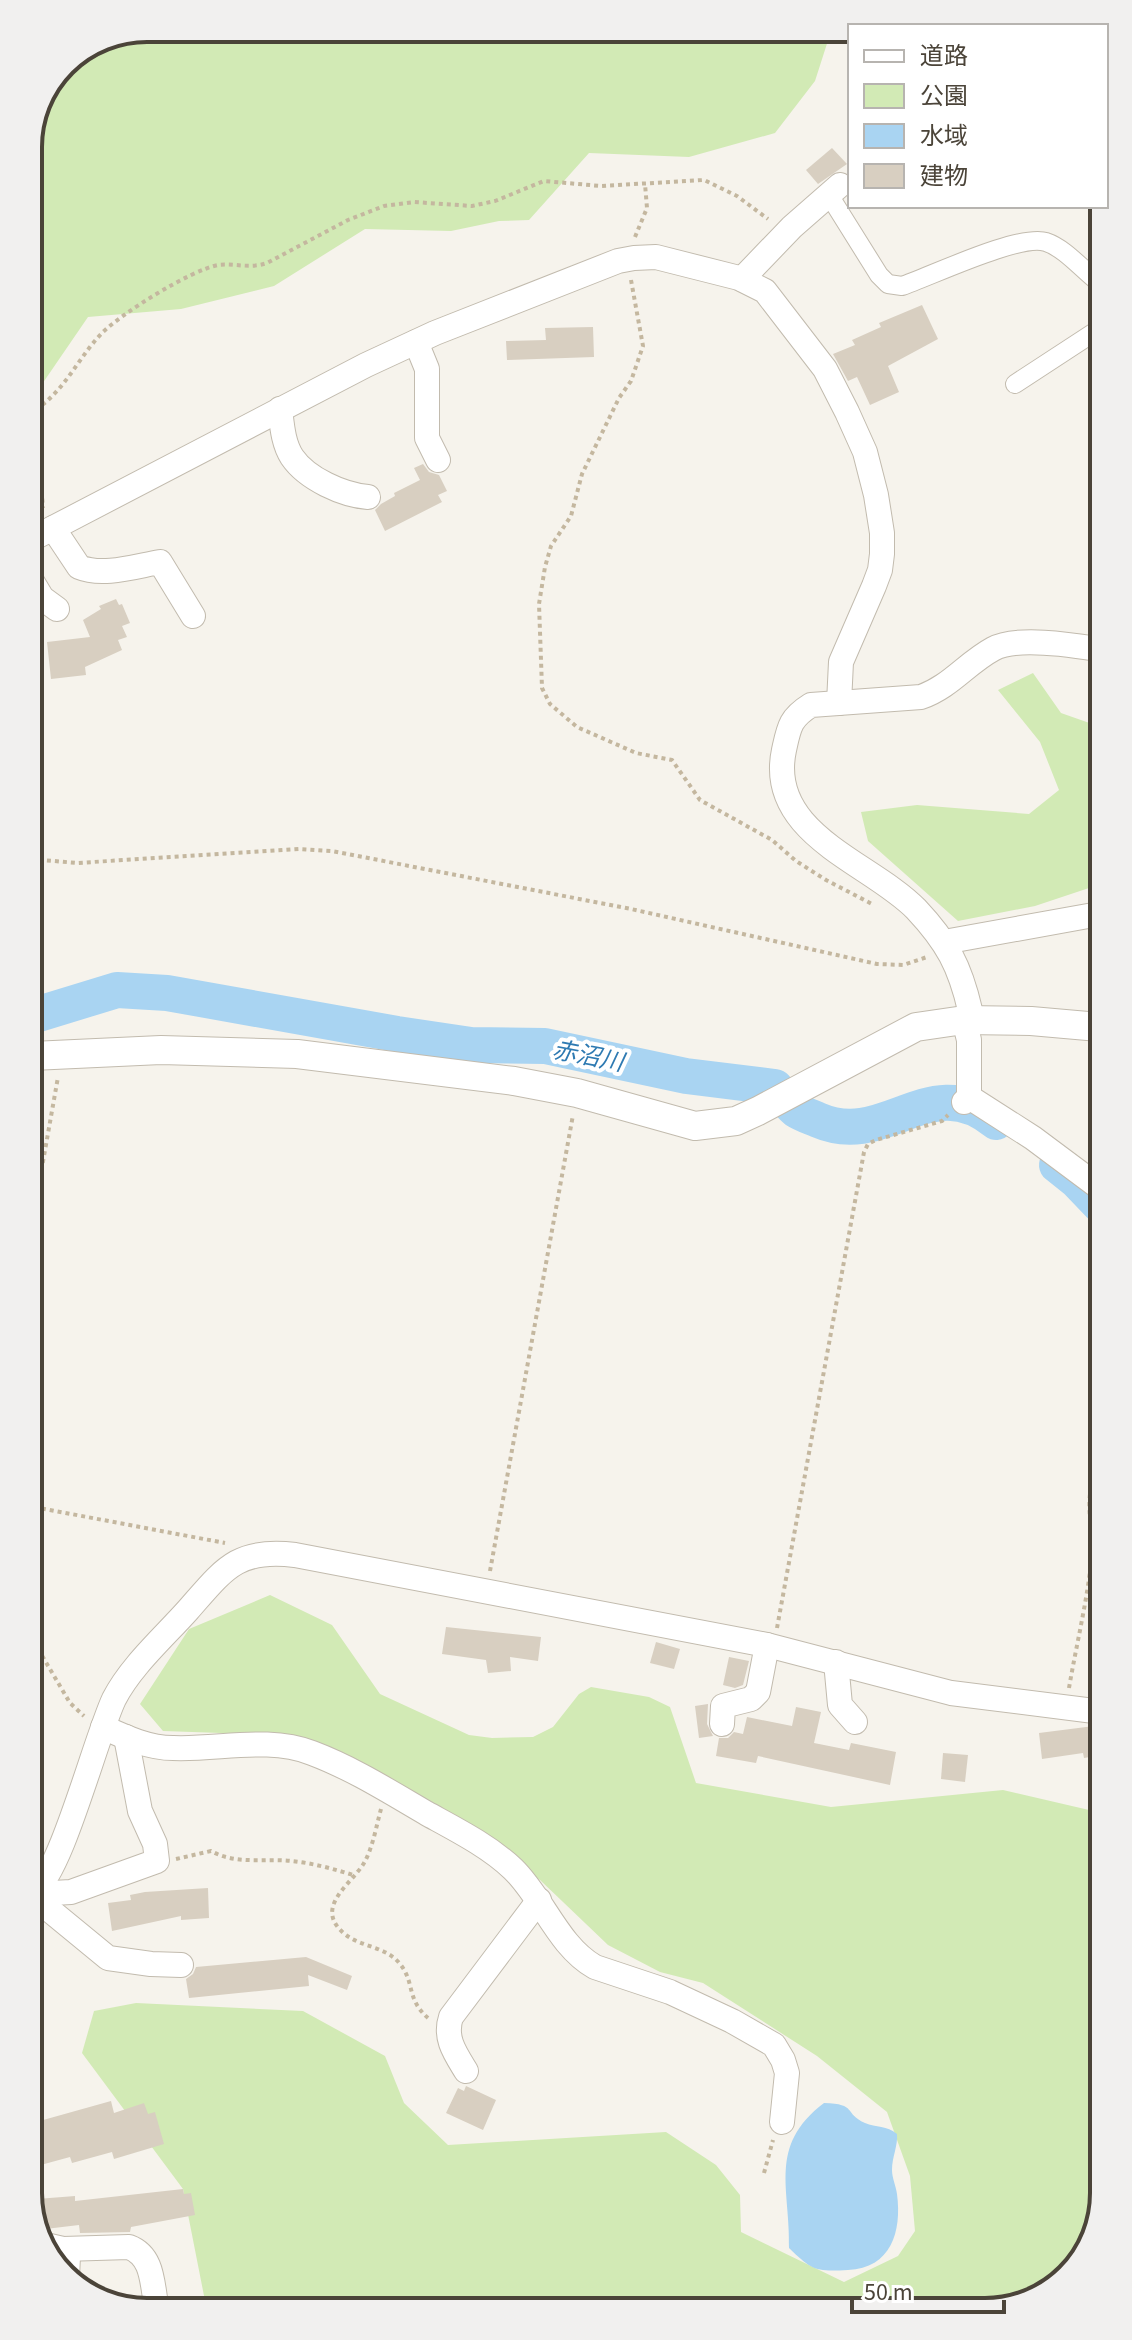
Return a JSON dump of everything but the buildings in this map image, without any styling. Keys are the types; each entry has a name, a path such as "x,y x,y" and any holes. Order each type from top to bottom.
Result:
{"street":[{"path":"742,279 786,233 835,190 879,275 888,284 902,286 1006,247 1035,240 1053,245 1090,275"},
{"path":"193,616 160,562 118,569 85,570 42,533 416,342 574,277 627,259 656,257 742,279 765,291 825,369 865,452 882,533 880,570 841,662 839,703"},
{"path":"1015,384 1090,335"},
{"path":"416,342 427,369 427,438 438,460"},
{"path":"280,409 285,440 294,459 315,477 342,491 368,497"},
{"path":"42,598 57,609"},
{"path":"1090,648 1003,644 938,691 921,697 811,705 795,715 784,752 781,778 786,796 816,836 913,907 946,945 965,989 970,1010 964,1020 969,1040 960,1105 1033,1138 1090,1181"},
{"path":"946,945 1090,916"},
{"path":"42,1056 161,1050 297,1054 453,1072 577,1093 695,1126 736,1121 916,1027 940,1021 964,1020 1090,1026"},
{"path":"42,1886 54,1862 115,1698 134,1670 230,1566 253,1554 270,1552 295,1555 770,1646 951,1693 1090,1711"},
{"path":"722,1724 723,1706 751,1699 758,1692 770,1646"},
{"path":"836,1662 840,1705 855,1722"},
{"path":"103,1727 157,1747 229,1745 294,1748 313,1753 386,1790 484,1847 511,1867 584,1961 670,1992 774,2045 787,2073 782,2122"},
{"path":"42,1892 71,1892 157,1861 155,1844 140,1811 126,1737"},
{"path":"42,1897 108,1958 181,1965"},
{"path":"466,2071 448,2035 451,2017 539,1900"},
{"path":"56,2246 129,2247 136,2250 145,2257 155,2298"}],"path":[{"path":"42,404 64,384 103,332 150,298 218,265 257,266 267,263 358,215 399,203 472,206 495,201 544,181 601,186 704,180 737,196 786,233"},
{"path":"645,184 647,208 626,266 643,346 631,381 619,398 582,474 571,516 551,546 545,567 539,604 544,697 577,727 636,753 672,760 700,800 772,840 796,861 826,880 876,906"},
{"path":"42,860 77,863 299,849 332,851 631,909 877,964 903,965 946,945"},
{"path":"42,1167 62,1055"},
{"path":"486,1593 577,1093"},
{"path":"770,1646 864,1152 868,1144 876,1140 942,1121 960,1105"},
{"path":"1090,1490 1090,1546"},
{"path":"42,1508 226,1543"},
{"path":"1065,1708 1090,1571"},
{"path":"42,1656 70,1703 83,1716 103,1727"},
{"path":"386,1790 363,1865 335,1900 332,1909 346,1935 382,1951 400,1964 418,2010 448,2035"},
{"path":"157,1861 211,1851 222,1857 293,1861 353,1875"}],"green space":[{"path":"147,42 828,42 815,81 775,133 689,157 589,153 529,220 499,221 451,231 365,229 274,286 181,309 88,317 42,384 42,140 46,120 53,100 64,83 94,56 113,48"},
{"path":"1033,673 1061,713 1090,723 1090,888 1035,906 958,921 868,841 861,812 917,805 1029,814 1059,790 1040,742 998,690"},
{"path":"270,1595 332,1625 380,1694 469,1735 533,1737 553,1727 579,1694 591,1687 649,1697 670,1707 696,1783 831,1807 1003,1790 1090,1810 1090,2193 1082,2233 1072,2251 1054,2272 1038,2284 1006,2296 985,2298 204,2298 183,2189 82,2053 94,2011 136,2003 303,2011 385,2056 404,2103 448,2145 666,2132 716,2165 740,2195 741,2232 844,2282 898,2256 915,2231 910,2176 887,2112 817,2056 703,1983 660,1972 608,1945 540,1880 401,1785 330,1751 221,1733 163,1731 140,1704 189,1629"}],"water":[{"path":"824,2103 842,2105 865,2123 897,2134 892,2170 898,2208 895,2234 884,2255 863,2268 821,2270 803,2261 789,2248 788,2152 806,2119"}],"waterway":[{"name":"赤沼川","path":"42,1013 117,990 167,993 397,1034 471,1045 545,1046 686,1076 775,1087 798,1111 843,1126 866,1125 929,1105 950,1103 972,1107 996,1122"},
{"name":"赤沼川","path":"1057,1165 1090,1195"}]}
